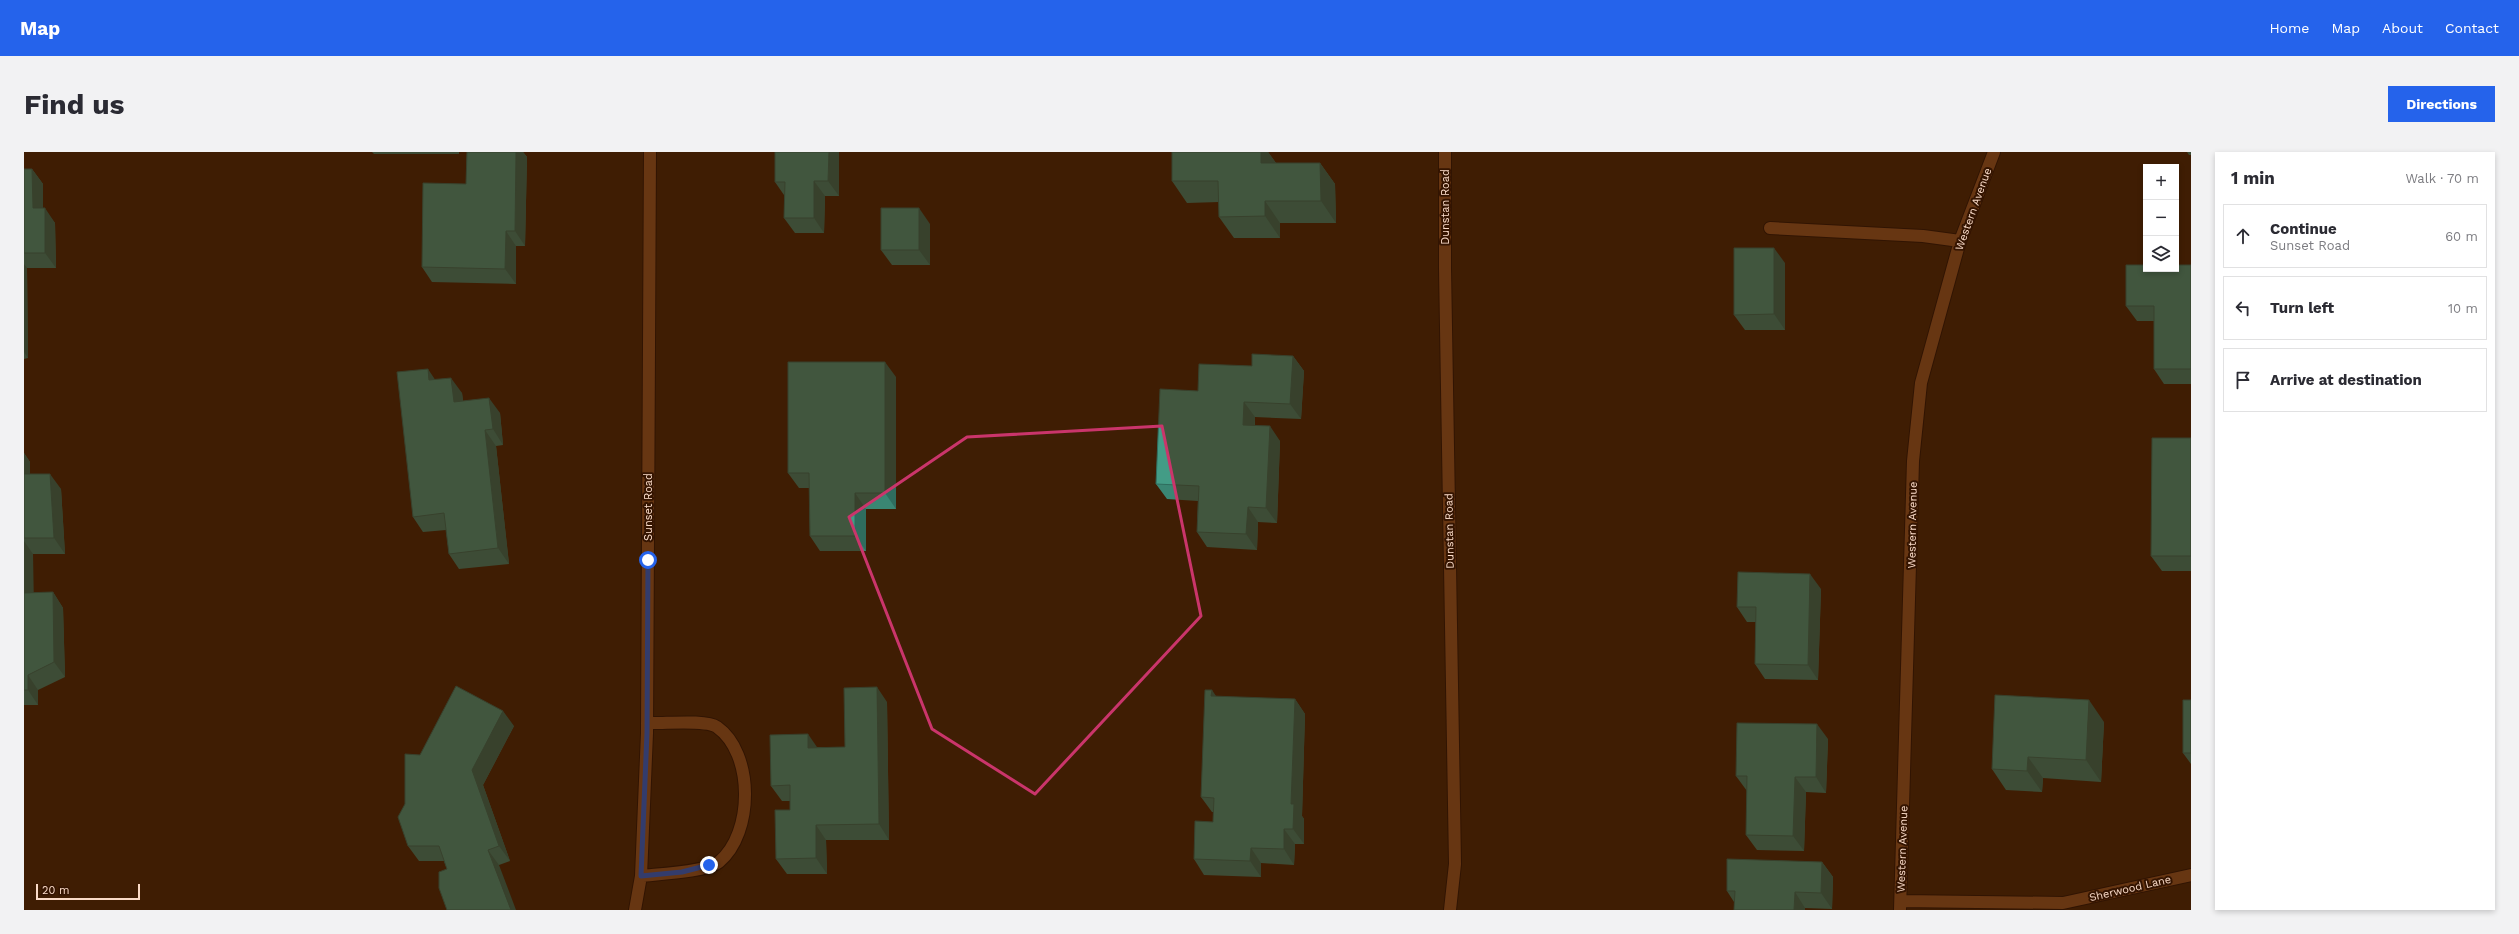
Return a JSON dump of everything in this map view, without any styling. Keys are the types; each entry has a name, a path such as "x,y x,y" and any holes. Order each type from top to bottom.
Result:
{"street":[{"name":"Sunset Road","path":"635,910 641,876 647,724 650,152"},
{"name":"Dunstan Road","path":"1446,152 1445,268 1455,864 1450,910"},
{"name":"Western Avenue","path":"1901,905 1913,461 1921,383 1960,241 1994,152"},
{"path":"1770,228 1923,236 1960,241"},
{"path":"641,876 682,872 718,863 730,849 739,830 744,811 745,790 740,761 731,740 716,726 703,724 647,724"},
{"name":"Sherwood Lane","path":"1901,905 2063,903 2191,875"}],"highlighted area":[{"path":"1162,426 1201,616 1035,794 932,729 849,517 967,437"}],"building":[{"path":"467,152 516,152 515,231 506,231 505,269 422,267 423,183 466,184"},
{"path":"775,152 829,152 828,181 814,181 814,218 784,218 785,182 775,182"},
{"path":"1172,152 1261,152 1261,163 1320,163 1321,201 1265,201 1265,216 1219,217 1218,181 1172,181"},
{"path":"24,169 32,169 33,208 45,208 45,253 24,253"},
{"path":"881,208 919,208 919,250 881,250"},
{"path":"1734,248 1774,248 1774,314 1734,315"},
{"path":"2126,265 2143,265 2143,272 2179,272 2179,265 2191,265 2191,369 2154,369 2154,306 2126,306"},
{"path":"1252,354 1293,356 1290,404 1244,402 1243,425 1270,426 1266,508 1248,507 1246,534 1197,532 1199,486 1156,484 1160,389 1198,391 1199,364 1252,366"},
{"path":"788,362 885,362 885,493 855,493 855,536 810,536 809,473 788,473"},
{"path":"428,369 429,380 451,378 454,402 489,398 493,429 485,430 498,548 449,554 444,513 413,517 397,372"},
{"path":"2152,438 2191,438 2191,556 2151,556"},
{"path":"24,474 50,474 54,538 24,538"},
{"path":"1738,572 1810,574 1808,665 1755,664 1756,607 1737,607"},
{"path":"53,592 54,662 28,675 28,690 24,690 24,593"},
{"path":"456,686 503,711 472,770 499,846 488,850 511,910 447,910 439,888 439,872 447,869 439,846 408,846 398,817 405,804 405,754 420,755"},
{"path":"877,687 879,824 816,825 816,858 776,859 775,810 790,810 790,785 771,786 770,735 808,734 808,748 845,747 844,688"},
{"path":"1205,690 1212,690 1211,696 1295,699 1291,804 1294,804 1293,829 1284,829 1284,849 1251,848 1250,861 1194,859 1195,821 1213,822 1214,798 1201,797"},
{"path":"1995,695 2089,700 2086,760 2028,757 2027,771 1992,769"},
{"path":"2183,700 2191,700 2191,753 2183,753"},
{"path":"1737,723 1817,724 1816,777 1795,777 1793,836 1746,835 1747,776 1736,776"},
{"path":"1727,859 1822,862 1821,893 1795,892 1794,910 1734,910 1735,891 1727,891"}],"route":[{"path":"648,560 647,733 641,876 682,872 709,865"}]}
